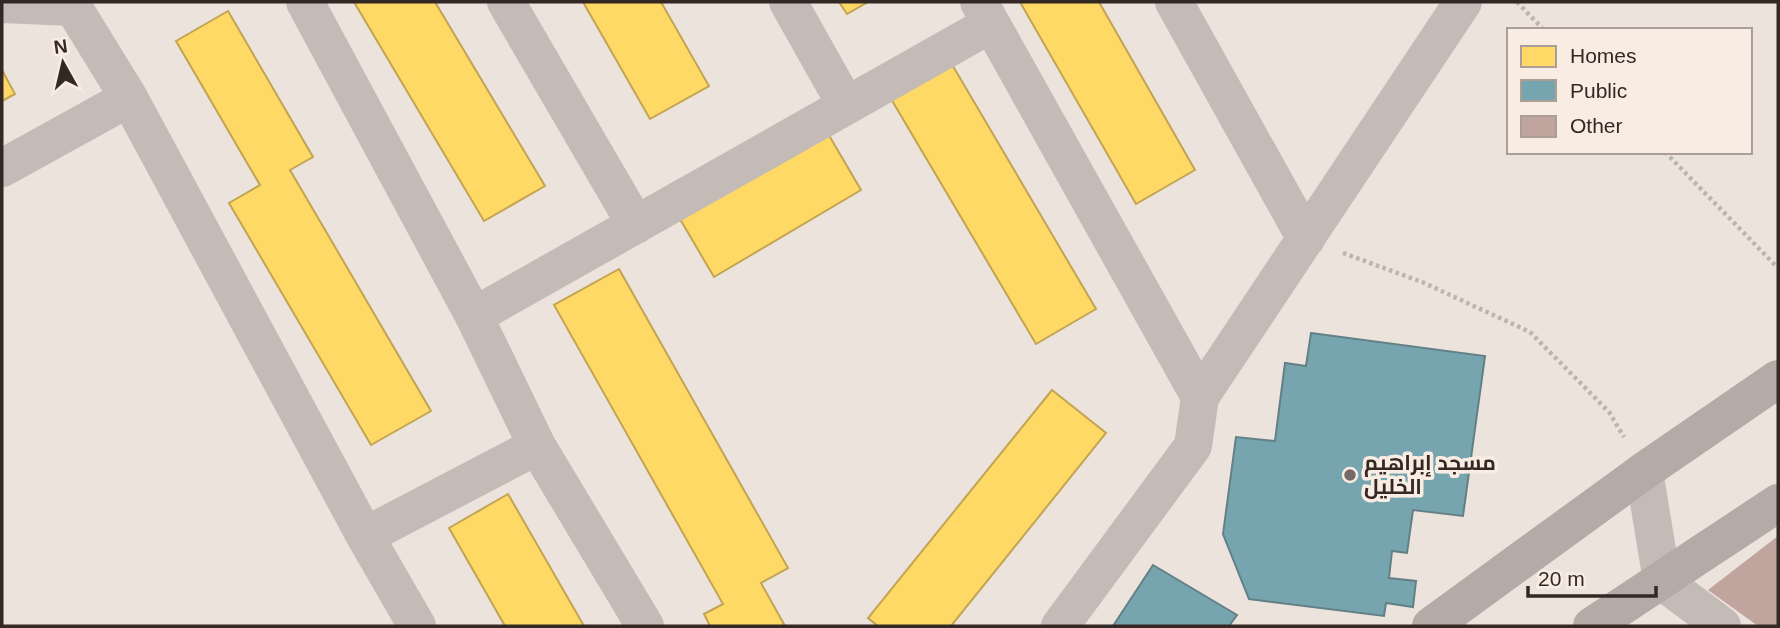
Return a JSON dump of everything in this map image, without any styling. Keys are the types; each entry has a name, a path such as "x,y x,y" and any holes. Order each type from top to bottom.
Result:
{"main road":[{"path":"1431,626 1644,471 1778,379"},
{"path":"1592,626 1778,503"}],"street":[{"path":"305,2 474,316 537,446 645,626"},
{"path":"506,2 636,225"},
{"path":"788,2 846,105"},
{"path":"1174,2 1306,239"},
{"path":"1060,626 1193,446 1199,397 1462,2"},
{"path":"2,4 71,4 129,98 365,536 417,626"},
{"path":"474,316 846,105 985,13 1199,397"},
{"path":"2,168 129,98"},
{"path":"365,536 537,446"},
{"path":"1644,471 1662,581 1722,626"}],"path":[{"path":"1517,2 1542,28"},
{"path":"1667,154 1778,268"},
{"path":"1306,239 1422,282 1530,332 1609,412 1644,471"}],"building: Homes":[{"path":"354,2 435,2 545,186 484,221"},
{"path":"583,2 661,2 709,86 650,119"},
{"path":"839,2 868,2 847,14"},
{"path":"1020,2 1099,2 1195,170 1136,204"},
{"path":"228,11 313,157 290,170 431,411 371,445 229,203 260,185 176,41"},
{"path":"947,56 1096,309 1036,344 887,92"},
{"path":"2,70 15,94 2,101"},
{"path":"827,132 861,190 714,277 680,219"},
{"path":"619,269 788,568 761,583 785,626 710,626 704,614 723,604 554,305"},
{"path":"1052,390 1106,433 951,626 878,626 868,618"},
{"path":"508,494 584,626 505,626 449,528"}],"building: Public":[{"name":"مسجد إبراهيم الخليل","path":"1311,333 1485,356 1463,516 1413,510 1407,553 1392,551 1389,578 1416,581 1413,607 1386,603 1384,616 1249,599 1223,534 1236,437 1275,441 1285,363 1306,366"},
{"path":"1153,565 1237,615 1229,626 1113,626"}],"building: Other":[{"path":"1778,536 1778,626 1758,626 1708,590"}],"place":[{"name":"مسجد إبراهيم الخليل","path":"1350,475"}]}
